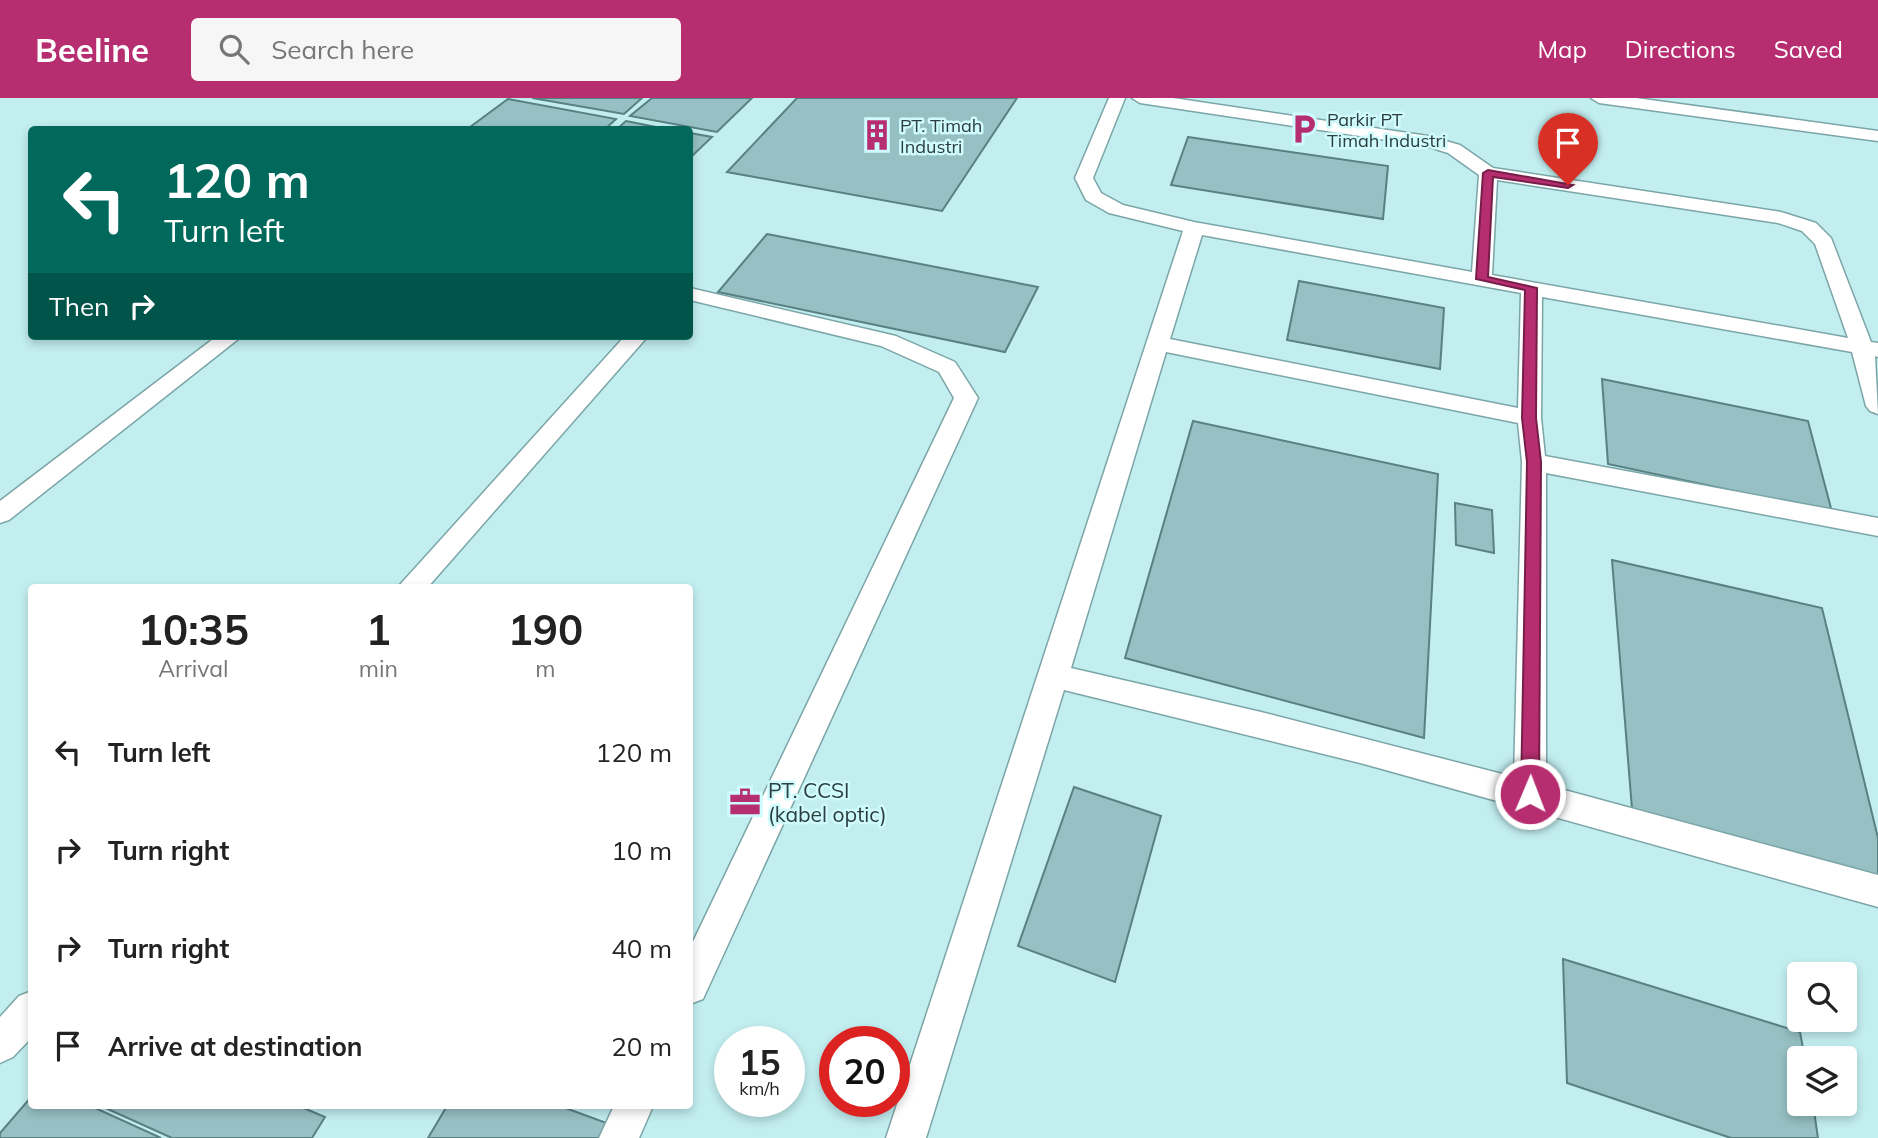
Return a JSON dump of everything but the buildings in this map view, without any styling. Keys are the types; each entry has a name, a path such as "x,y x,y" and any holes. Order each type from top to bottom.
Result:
{"lane":[{"path":"1117,98 1084,178 1093,196 1116,209 1194,228 1870,349"},
{"path":"1140,98 1428,141 1454,149 1488,173 1781,218 1809,227 1824,242 1870,349 1878,406"},
{"path":"1599,98 1878,136"},
{"path":"1482,279 1488,173"},
{"path":"906,1138 1194,228"},
{"path":"1530,794 1534,462 1529,418 1531,288"},
{"path":"693,295 888,341 947,367 967,398 693,980"},
{"path":"0,514 226,340"},
{"path":"415,584 633,340"},
{"path":"1156,343 1529,418"},
{"path":"1534,462 1878,527"},
{"path":"1054,676 1148,696 1530,794 1878,891"},
{"path":"0,1044 28,1013"},
{"path":"619,1138 633,1109"}],"place":[{"name":"Parkir PT Timah Industri","path":"1304,129"},
{"name":"PT. Timah Industri","path":"877,135"},
{"name":"PT. CCSI (kabel optic)","path":"745,802"}],"route":[{"path":"1530,794 1534,462 1529,418 1531,288 1482,279 1488,173 1568,185"}]}
